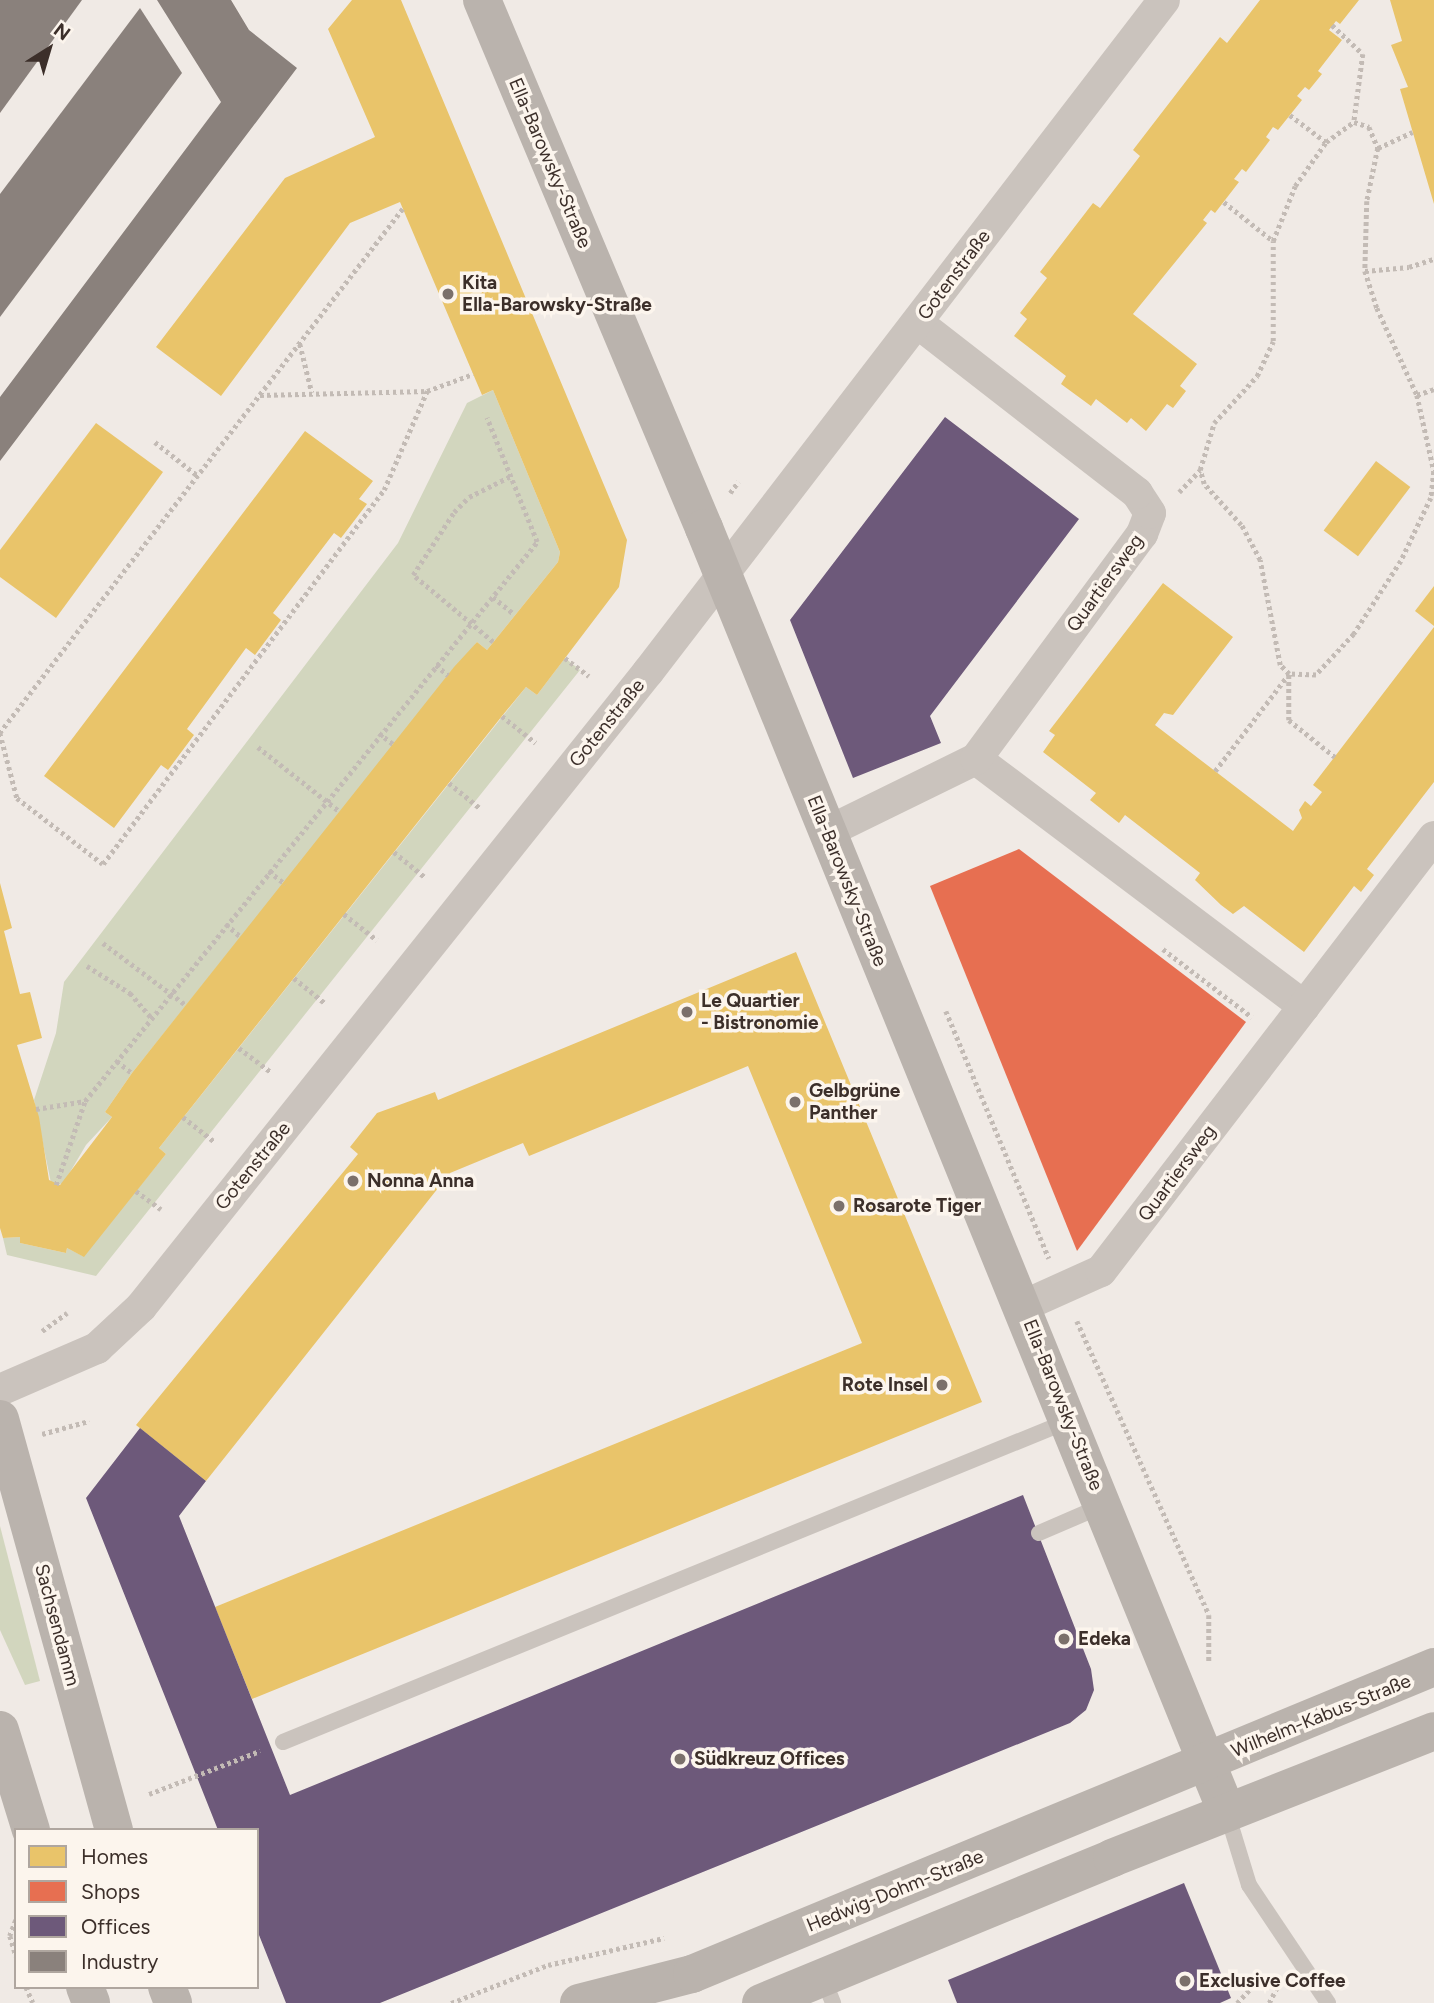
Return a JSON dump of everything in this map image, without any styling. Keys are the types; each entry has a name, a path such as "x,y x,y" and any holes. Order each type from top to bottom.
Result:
{"street":[{"name":"Ella-Barowsky-Straße","path":"482,0 1023,1306 1227,1813"},
{"name":"Gotenstraße","path":"0,1390 70,1363 121,1330 722,577 1164,0"},
{"name":"Quartiersweg","path":"827,832 976,759 1142,534 1150,513 1138,493 918,323"},
{"path":"976,759 1304,1006"},
{"name":"Quartiersweg","path":"1023,1306 1101,1271 1434,837"},
{"name":"Sachsendamm","path":"0,1419 113,1828"},
{"name":"Wilhelm-Kabus-Straße","path":"1207,1763 1434,1667"},
{"path":"0,1731 30,1828"},
{"path":"761,2003 828,1990 1227,1813 1434,1731"},
{"name":"Hedwig-Dohm-Straße","path":"579,2003 692,1974 1207,1763"}],"lane":[{"path":"283,1742 1069,1420"},
{"path":"1039,1533 1104,1505"},
{"path":"1227,1813 1249,1885 1328,2003"}],"path":[{"path":"1332,25 1363,54 1354,122 1326,142 1295,186 1273,241 1273,341 1257,376 1214,423 1200,470 1204,484 1241,524 1260,560 1273,647 1289,674 1289,720 1335,757"},
{"path":"1290,115 1326,142"},
{"path":"1289,674 1316,675 1354,634 1401,561 1433,498 1434,471 1417,395 1377,308 1365,271 1367,201 1378,148 1369,127 1354,122"},
{"path":"1378,148 1413,132"},
{"path":"1224,202 1273,241"},
{"path":"403,209 0,733 17,798 103,864 384,490 427,391"},
{"path":"1365,271 1409,267 1434,259"},
{"path":"300,343 312,394"},
{"path":"260,395 427,391 473,374"},
{"path":"1417,395 1434,389"},
{"path":"56,1185 86,1101 379,733 537,542 487,418"},
{"path":"155,442 198,476"},
{"path":"494,642 413,575 454,512 470,497 511,477"},
{"path":"494,597 513,613"},
{"path":"565,658 589,676"},
{"path":"436,665 448,675"},
{"path":"1215,771 1289,674"},
{"path":"502,716 536,743"},
{"path":"379,733 394,744"},
{"path":"258,747 340,811"},
{"path":"449,783 481,809"},
{"path":"394,852 426,878"},
{"path":"269,871 285,884"},
{"path":"344,914 377,940"},
{"path":"226,925 240,936"},
{"path":"103,943 187,1005"},
{"path":"1163,949 1280,1038"},
{"path":"87,966 130,993 151,1017"},
{"path":"294,978 326,1004"},
{"path":"239,1048 271,1072"},
{"path":"117,1061 132,1073"},
{"path":"36,1109 86,1101"},
{"path":"183,1117 215,1142"},
{"path":"136,1191 161,1209"},
{"path":"1062,1289 1209,1615 1213,1670"},
{"path":"149,1794 283,1742"},
{"path":"14,1925 10,1936 14,1949"},
{"path":"1237,2003 1254,1986"}],"green space":[{"path":"493,390 560,552 558,562 487,650 477,642 132,1073 105,1112 112,1117 86,1145 63,1184 51,1183 34,1100 56,1033 64,982 398,543 467,403"},
{"path":"565,658 580,670 96,1276 7,1255 3,1238 20,1237 20,1243 66,1253 67,1248 83,1256 166,1154 159,1148 526,687 537,695"},
{"path":"0,1526 40,1681 25,1685 0,1630"}],"building: Homes":[{"path":"352,0 401,0 627,540 619,587 537,695 526,687 502,716 159,1148 166,1154 84,1257 67,1248 66,1253 20,1243 20,1237 3,1238 0,1228 0,883 12,928 4,931 20,994 30,992 42,1038 17,1045 39,1117 49,1180 60,1185 112,1117 105,1112 132,1073 454,667 477,642 487,650 558,562 560,552 493,390 482,395 400,202 350,223 221,396 156,347 285,178 375,137 328,29"},
{"path":"1260,0 1359,0 1340,24 1336,21 1329,30 1342,40 1318,71 1322,74 1309,90 1305,87 1297,96 1302,100 1278,130 1273,127 1266,137 1270,140 1246,172 1242,169 1234,179 1239,182 1215,213 1211,210 1203,220 1207,223 1133,314 1197,364 1180,386 1186,391 1173,408 1167,404 1146,431 1131,418 1127,423 1096,399 1091,406 1061,384 1066,376 1014,336 1027,319 1020,313 1047,278 1040,272 1093,203 1100,208 1140,156 1133,150 1220,37 1227,43"},
{"path":"1390,0 1434,0 1434,204 1400,89 1408,87 1391,45 1402,41"},
{"path":"96,423 163,472 56,618 0,577 0,550"},
{"path":"305,431 373,481 359,499 367,504 341,538 334,533 273,613 281,620 255,655 246,648 187,729 194,735 168,770 161,765 114,828 44,776"},
{"path":"1376,461 1410,487 1358,556 1324,530"},
{"path":"1163,583 1233,637 1173,715 1164,713 1155,725 1293,831 1302,818 1299,810 1305,801 1311,806 1322,792 1313,785 1434,627 1434,782 1367,869 1374,875 1361,892 1354,886 1304,952 1244,906 1233,914 1221,905 1195,880 1200,873 1125,815 1119,823 1090,800 1096,793 1043,752 1055,735 1049,731"},
{"path":"1434,586 1434,626 1415,611"},
{"path":"796,952 982,1402 252,1699 215,1607 862,1343 748,1066 529,1156 523,1143 450,1173 206,1481 136,1425 358,1154 350,1147 377,1113 435,1092 438,1100"}],"building: Shops":[{"path":"1019,849 1246,1022 1077,1251 930,886"}],"building: Offices":[{"path":"945,417 1079,519 930,716 941,743 853,778 790,620"},
{"name":"Südkreuz Offices","path":"140,1428 206,1481 179,1516 290,1795 1023,1495 1091,1669 1094,1690 1086,1710 1070,1723 380,2003 286,2003 259,1935 259,1828 217,1828 86,1498"},
{"path":"1184,1883 1231,1998 1220,2003 957,2003 948,1980"}],"building: Industry":[{"path":"0,0 82,0 0,113"},
{"path":"157,0 231,0 249,30 297,68 0,461 0,397 221,102"},
{"path":"140,8 182,73 0,317 0,194"}],"place":[{"name":"Kita Ella-Barowsky-Straße","path":"448,294"},
{"name":"Le Quartier - Bistronomie","path":"687,1012"},
{"name":"Gelbgrüne Panther","path":"795,1102"},
{"name":"Nonna Anna","path":"353,1181"},
{"name":"Rosarote Tiger","path":"839,1206"},
{"name":"Rote Insel","path":"942,1385"},
{"name":"Edeka","path":"1064,1639"},
{"name":"Südkreuz Offices","path":"680,1759"},
{"name":"Exclusive Coffee","path":"1185,1981"}]}
